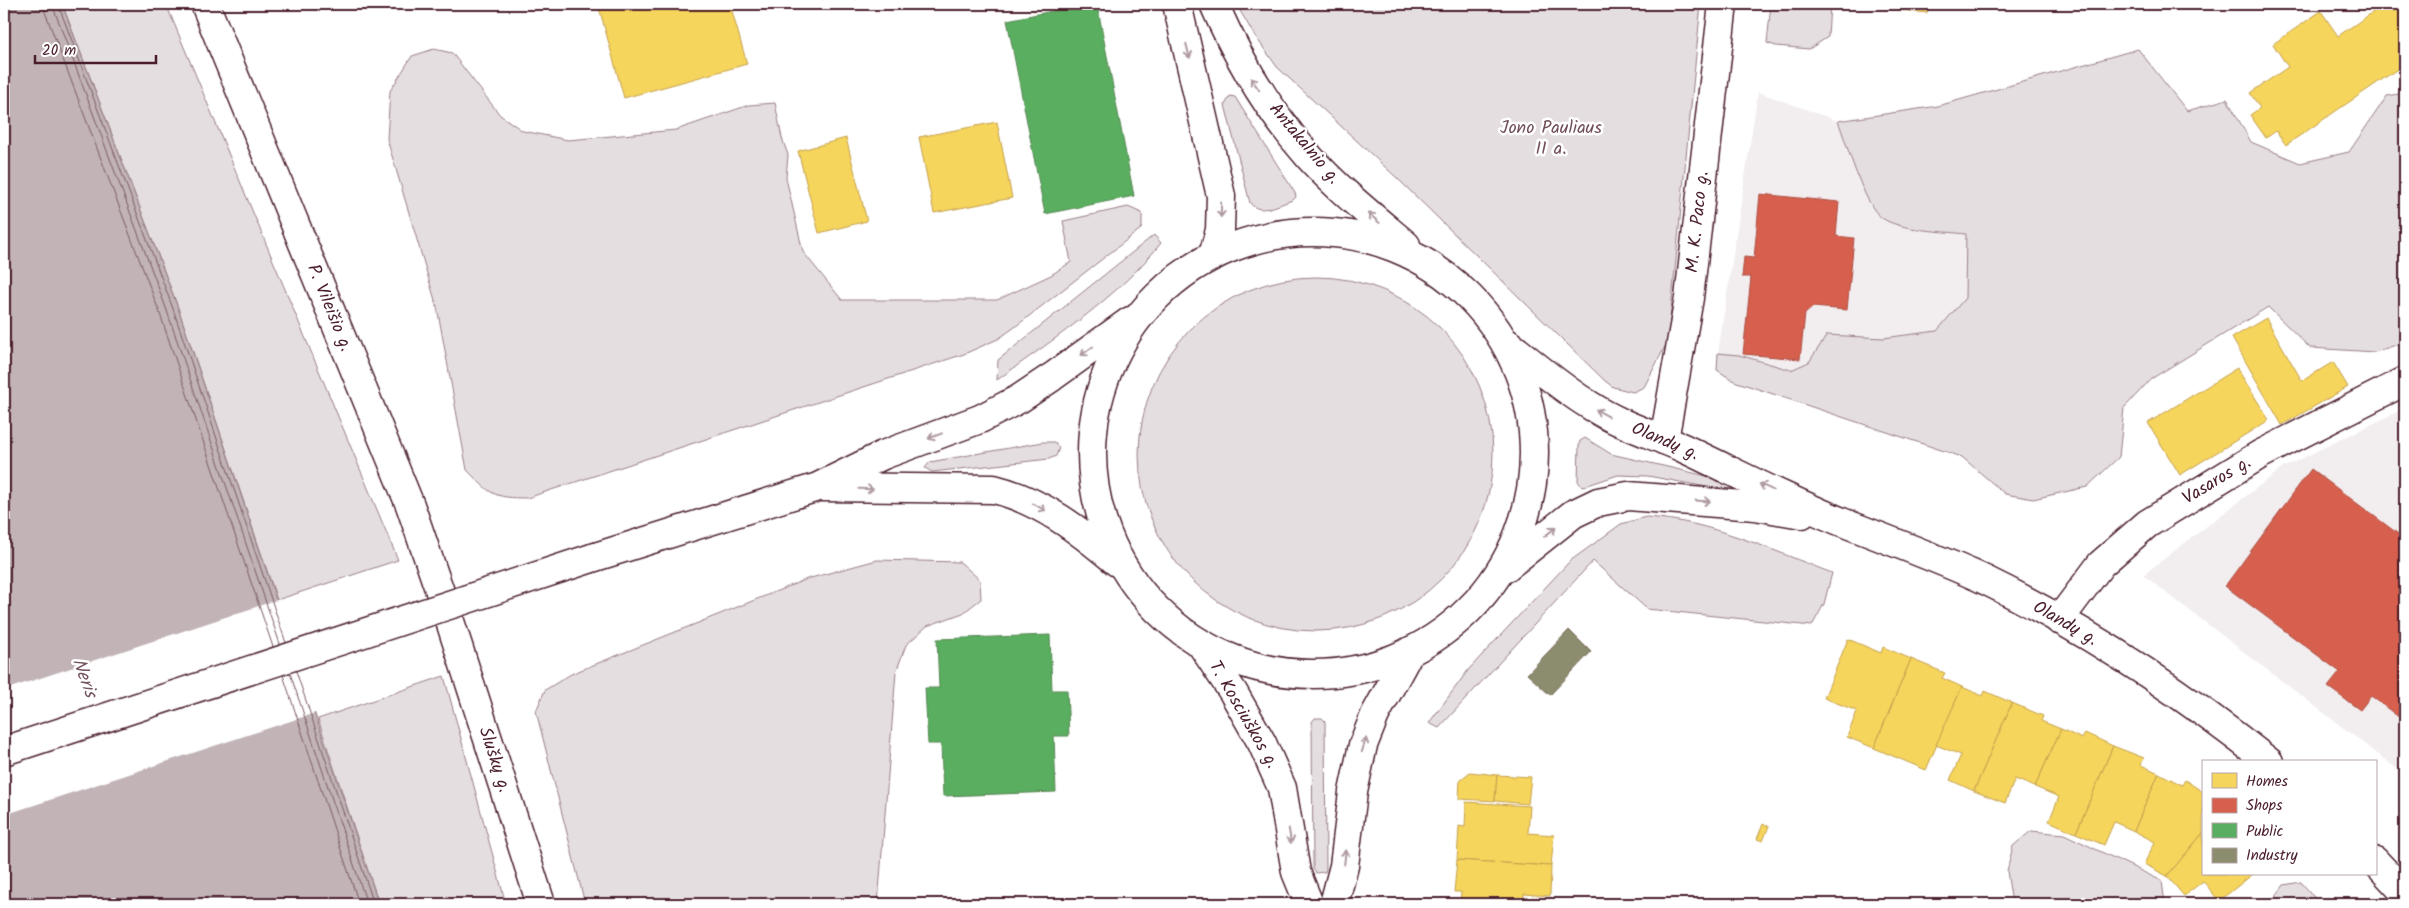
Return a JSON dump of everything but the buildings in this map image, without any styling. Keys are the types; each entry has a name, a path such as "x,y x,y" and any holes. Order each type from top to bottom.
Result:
{"main road":[{"name":"P. Vileišio g.","path":"205,4 410,505 448,615"},
{"path":"1177,4 1221,196 1220,230 1213,256"},
{"name":"Antakalnio g.","path":"1214,4 1250,76 1310,157 1344,192 1424,261"},
{"name":"M. K. Paco g.","path":"1664,440 1689,298 1723,4"},
{"path":"4,751 592,558 818,487 883,455 980,419 1019,399 1141,312 1178,276 1235,245 1273,235 1312,231 1351,234 1388,244 1424,261 1460,287 1490,319 1502,339 1526,392 1533,428 1534,466 1528,502 1517,537 1498,573 1474,604 1444,630 1410,651 1369,666 1327,674 1283,672 1240,662 1201,644 1168,620 1140,591 1120,564 1077,528 1018,495 1002,491 944,488 891,490 818,487"},
{"path":"1120,564 1101,518 1093,475 1092,432 1104,380 1117,348 1141,312"},
{"name":"Olandų g.","path":"1502,339 1591,407 1625,425 1664,440 1842,522 1886,537 1984,580 2059,620 2131,663 2199,708 2266,760"},
{"name":"Vasaros g.","path":"2059,620 2101,564 2147,524 2260,454 2405,381"},
{"name":"Olandų g.","path":"1498,573 1573,514 1598,502 1628,496 1755,506 1842,522"},
{"name":"Sluškų g.","path":"448,615 541,904"},
{"name":"T. Kosciuškos g.","path":"1201,644 1233,692 1257,734 1282,788 1296,872 1309,904"},
{"path":"1334,904 1344,866 1353,792 1363,746 1375,715 1410,651"},
{"path":"2376,862 2405,893"}],"shaded area":[{"path":"1758,92 1838,121 1870,206 1916,229 1966,234 1965,298 1937,331 1883,338 1827,335 1809,362 1791,370 1739,355 1718,353"},
{"path":"2405,408 2405,775 2143,575 2284,467"}],"green space":[{"path":"62,4 166,4 398,560 277,600 177,305"},
{"name":"Jono Pauliaus II a.","path":"1236,4 1701,4 1668,341 1644,387 1633,392 1613,387 1605,381 1397,178 1277,67 1253,33"},
{"path":"1771,4 1830,4 1828,37 1809,49 1776,46 1767,43"},
{"path":"434,49 452,53 500,115 523,131 568,140 676,130 749,105 775,103 782,138 788,155 786,178 803,252 842,300 997,300 1051,275 1071,262 1063,221 1128,207 1142,213 1142,228 1015,327 998,339 964,354 527,498 506,497 487,489 467,470 437,307 387,139 390,91 412,56"},
{"path":"2138,49 2187,111 2227,99 2251,142 2300,163 2349,152 2387,96 2405,93 2405,342 2375,352 2310,348 2268,307 2151,379 2124,408 2119,457 2087,487 2033,499 2005,494 1962,457 1734,381 1717,370 1718,353 1739,355 1791,370 1809,362 1827,335 1883,338 1937,331 1965,298 1966,234 1900,226 1882,218 1875,211 1863,188 1838,121 1938,106"},
{"path":"1230,96 1235,97 1295,193 1296,197 1293,200 1264,209 1254,207 1250,203 1225,105"},
{"path":"1154,235 1161,243 1125,282 1084,317 997,380 998,360"},
{"path":"1316,277 1351,280 1384,290 1414,307 1441,329 1463,356 1480,386 1490,419 1493,454 1490,489 1480,522 1463,552 1441,579 1414,601 1384,618 1351,628 1316,631 1281,628 1248,618 1218,601 1191,579 1169,552 1152,522 1142,489 1139,454 1142,419 1152,386 1169,356 1191,329 1218,307 1248,290 1281,280"},
{"path":"1585,438 1611,454 1737,483 1739,490 1734,492 1648,476 1618,475 1582,487 1578,481 1579,446 1580,441"},
{"path":"1043,442 1054,442 1059,448 1056,456 1049,459 932,472 925,468 930,462"},
{"path":"1646,517 1694,524 1717,530 1832,573 1824,604 1812,626 1647,609 1593,561 1439,728 1429,723 1469,669 1570,561 1621,524"},
{"path":"877,560 960,562 980,580 981,599 963,613 927,626 906,645 896,672 878,904 585,904 536,711 545,690 571,674 807,579"},
{"path":"444,676 506,904 379,904 318,719"},
{"path":"1315,718 1322,718 1325,721 1326,869 1325,872 1316,873 1313,869 1312,722"},
{"path":"2031,831 2064,834 2162,881 2165,904 2012,904 2007,871 2013,846"},
{"path":"2301,882 2320,904 2270,904 2284,885"}],"water":[{"name":"Neris","path":"4,4 62,4 177,305 379,904 4,904"}],"pier":[{"path":"280,599 318,712 4,815 4,690"}]}
